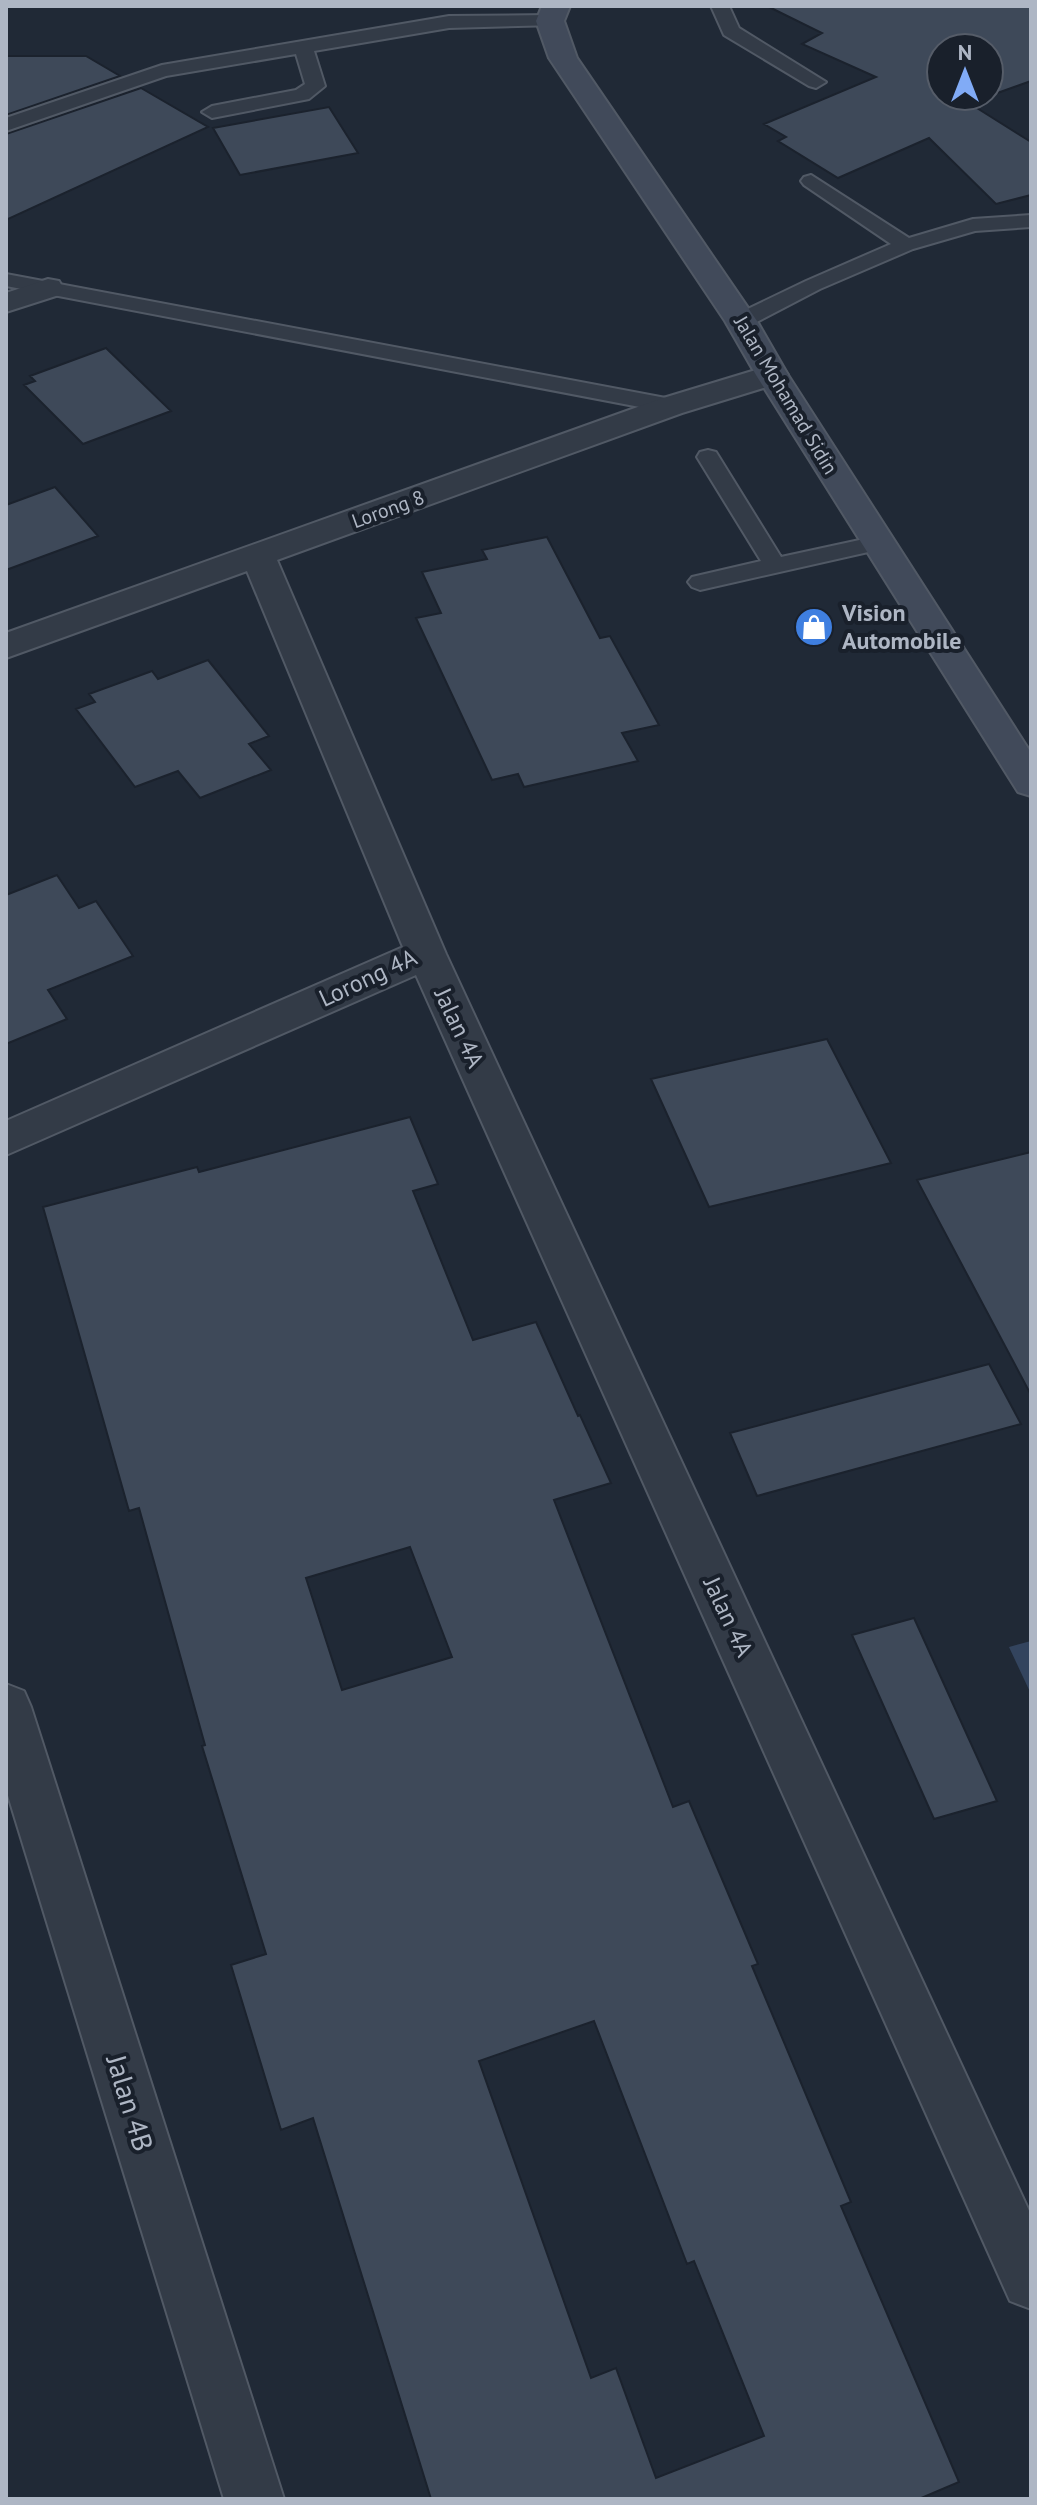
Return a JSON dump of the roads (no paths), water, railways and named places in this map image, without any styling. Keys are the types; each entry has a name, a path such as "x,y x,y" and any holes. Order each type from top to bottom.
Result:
{"main road":[{"name":"Jalan Mohamad Sidin","path":"553,14 563,58 741,321 772,375 1031,783"}],"street":[{"path":"6,303 48,288"},
{"name":"Lorong 8","path":"6,646 671,406 772,375"},
{"name":"Lorong 4A","path":"6,1139 426,954 258,556"},
{"name":"Jalan 4A","path":"426,954 1031,2280"},
{"name":"Jalan 4B","path":"6,1707 254,2499"}],"lane":[{"path":"720,6 731,31 816,82"},
{"path":"6,125 162,71 449,22 553,14"},
{"path":"212,112 302,95 315,86 304,47"},
{"path":"811,181 906,245"},
{"path":"741,321 813,285 906,245 973,225 1031,221"},
{"path":"6,280 671,406"},
{"path":"708,457 776,567"},
{"path":"700,582 878,543"}],"water":[{"path":"1031,1641 1031,1694 1009,1647"}],"place":[{"name":"Vision Automobile","path":"814,627"}]}
